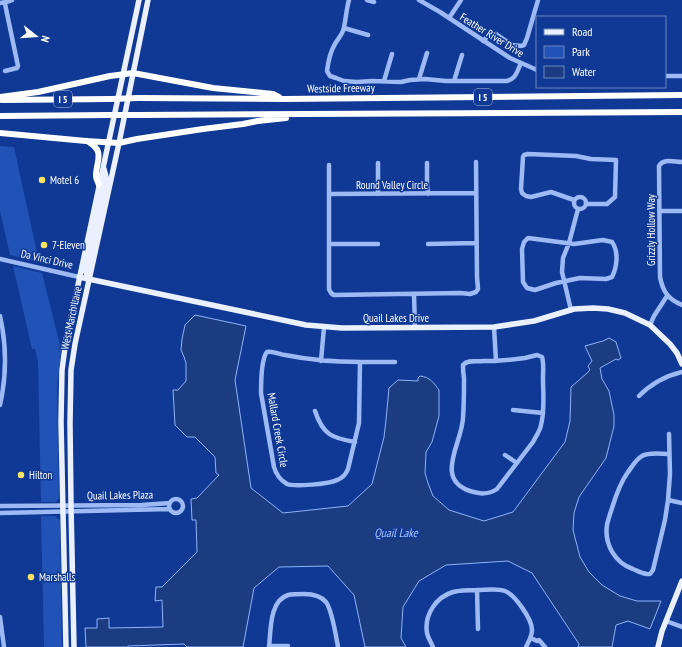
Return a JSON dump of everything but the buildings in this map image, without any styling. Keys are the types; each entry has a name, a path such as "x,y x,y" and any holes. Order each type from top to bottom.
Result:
{"highway":[{"path":"12,98 133,73 213,88 273,94 284,98"},
{"name":"Westside Freeway","path":"0,98 284,98 682,95"},
{"name":"I 5","path":"0,116 682,112"},
{"path":"0,133 119,143 203,129 311,114"},
{"path":"86,141 91,143 99,154 96,177 99,185"}],"main road":[{"name":"West March Lane","path":"66,647 61,422 62,370 66,340 79,277 139,0"},
{"name":"West March Lane","path":"74,647 71,508 71,370 75,344 119,143 148,0"},
{"path":"90,279 86,272 106,177 103,166"},
{"name":"Da Vinci Drive","path":"79,277 90,279"},
{"name":"Quail Lakes Drive","path":"90,279 298,323 324,327 415,328 494,326 534,321 571,310 585,308 608,309 625,313 650,324 670,344 677,353 682,364"},
{"path":"658,647 666,621 682,581"}],"street":[{"path":"0,3 12,0"},
{"path":"349,0 344,28 334,45 328,65 327,72 330,76 344,81 357,82 401,82 419,79 506,81 515,77 521,63"},
{"path":"366,0 374,2"},
{"name":"Feather River Drive","path":"419,0 500,52 536,70"},
{"path":"449,18 461,0"},
{"path":"483,41 491,33 496,34 512,45 524,45 538,0"},
{"path":"5,71 17,68 18,66 5,4 6,2"},
{"path":"344,28 368,35"},
{"path":"419,79 427,53"},
{"path":"384,81 392,54"},
{"path":"454,81 462,55"},
{"path":"666,76 682,76"},
{"path":"574,200 551,192 531,197 522,193 521,174 524,155 576,156 592,159 616,160 615,197 607,204 586,204 584,207 578,209"},
{"name":"Grizzly Hollow Way","path":"667,296 660,277 659,166 660,163 664,161 682,162"},
{"path":"329,165 329,289 332,294 470,294 476,292 478,289 476,244 476,162"},
{"path":"378,163 378,194"},
{"path":"427,163 428,194"},
{"name":"Round Valley Circle","path":"329,194 476,193"},
{"path":"574,200 578,196 583,197 586,200 586,204"},
{"path":"574,200 574,205 578,209"},
{"path":"571,310 562,272 563,258 569,243 578,209"},
{"path":"660,211 682,211"},
{"path":"528,238 574,244 603,240 612,242 616,247 616,270 612,277 606,279 580,278 564,282 535,290 527,288 523,282 522,249 524,242 528,238"},
{"path":"330,244 378,244"},
{"path":"428,244 476,244"},
{"name":"Da Vinci Drive","path":"0,259 79,277"},
{"path":"414,294 415,328"},
{"path":"650,324 667,296 682,305"},
{"path":"0,316 5,340 6,362 0,404"},
{"path":"494,326 496,361"},
{"path":"321,361 324,327"},
{"name":"Mallard Creek Circle","path":"360,362 359,423 348,469 344,476 337,481 331,482 292,485 286,484 276,474 274,467 261,393 264,356 267,352 321,361 395,362"},
{"path":"537,355 542,357 544,365 542,424 533,442 499,486 494,491 489,493 480,493 463,488 456,482 452,473 451,465 464,418 463,365 469,361 496,361 527,358 537,355"},
{"path":"0,362 6,362"},
{"path":"639,396 652,384 670,375 682,372"},
{"path":"513,410 542,413"},
{"path":"315,411 320,424 328,432 338,438 355,442"},
{"path":"669,434 670,474 665,520 652,572 650,574 646,574 630,568 616,557 611,549 607,535 608,522 620,484 640,457 645,455 669,454"},
{"path":"505,456 517,463"},
{"path":"668,500 682,503"},
{"path":"0,506 48,505 63,508"},
{"path":"48,505 48,512"},
{"name":"Quail Lakes Plaza","path":"63,508 119,509 170,506"},
{"path":"0,513 48,512 63,508"},
{"path":"477,590 478,629"},
{"path":"433,647 427,633 427,624 430,611 436,602 451,592 477,590 500,590 507,591 513,595 531,622 531,638 526,647"},
{"path":"288,646 269,647 273,612 277,603 288,595 311,594 323,599 328,607 338,647"},
{"path":"0,617 4,647"},
{"path":"666,621 682,627"},
{"path":"531,638 537,641 539,640 545,647"}],"green space":[{"path":"0,146 14,147 39,262 10,255 0,211"},
{"path":"13,266 42,273 61,349 57,390 59,498 56,502 41,502 38,361 35,349 32,349"},
{"path":"41,516 55,516 60,520 62,647 44,647"}],"water":[{"name":"Quail Lake","path":"195,315 246,326 235,380 251,488 283,513 348,506 372,484 384,437 389,388 398,380 418,381 420,376 429,379 439,390 439,416 432,442 426,452 425,473 433,496 449,510 484,521 513,512 565,442 570,421 571,387 590,370 588,366 592,361 585,346 609,338 616,342 621,358 618,360 616,359 600,368 602,379 609,391 614,415 614,426 606,458 579,497 574,513 573,530 580,557 589,572 602,585 620,596 637,601 661,601 650,629 628,621 616,625 612,647 578,647 579,644 532,573 508,561 446,565 419,581 403,607 401,638 406,647 365,647 354,595 328,566 279,567 254,588 243,647 187,647 184,644 128,647 86,647 85,628 97,628 97,619 109,618 109,628 163,627 162,600 155,601 156,587 162,587 197,552 196,520 192,520 191,499 197,498 219,475 216,473 215,457 195,437 187,437 175,425 173,390 178,390 186,381 186,363 181,350 182,339 185,325"}],"place":[{"name":"Motel 6","path":"42,180"},
{"name":"7-Eleven","path":"44,245"},
{"name":"Hilton","path":"21,475"},
{"name":"Marshalls","path":"31,577"}]}
